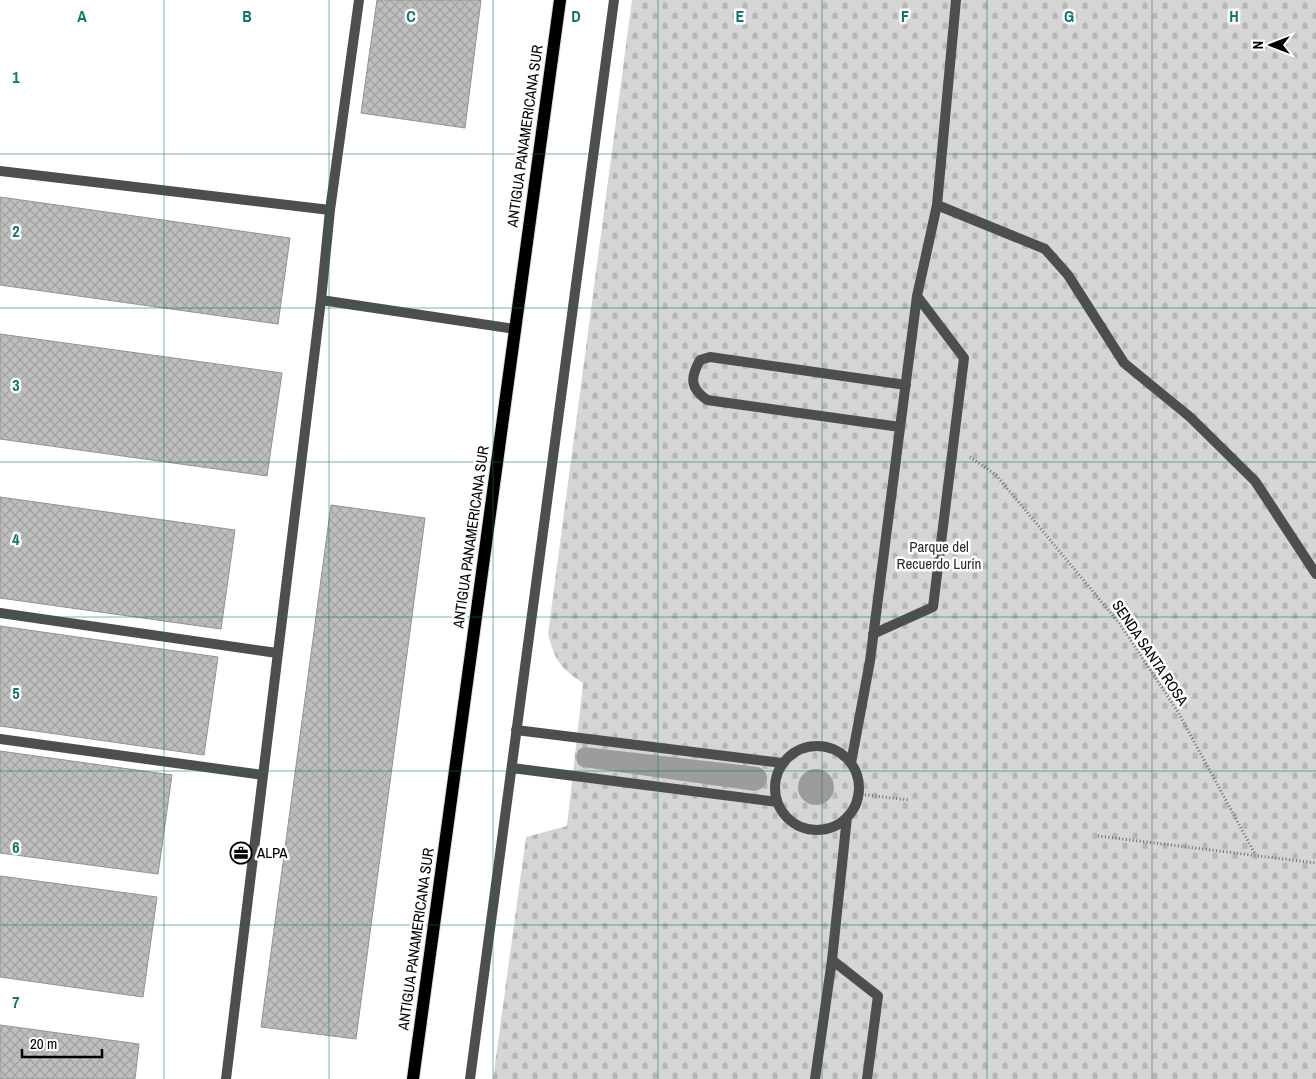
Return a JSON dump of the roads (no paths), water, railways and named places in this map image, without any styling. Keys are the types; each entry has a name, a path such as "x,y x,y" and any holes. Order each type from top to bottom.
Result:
{"main road":[{"name":"ANTIGUA PANAMERICANA SUR","path":"413,1079 560,0"}],"lane":[{"path":"226,1079 321,300 330,210 359,0"},
{"path":"470,1079 614,0"},
{"path":"851,764 873,634 918,296 937,205 956,0"},
{"path":"0,171 330,210"},
{"path":"937,205 1045,249 1068,275 1124,363 1190,416 1255,481 1316,574"},
{"path":"873,634 933,607 964,358 918,296"},
{"path":"321,300 515,329"},
{"path":"900,427 707,400 692,383 694,371 700,360 710,357 906,385"},
{"path":"0,614 277,654"},
{"path":"516,730 782,763"},
{"path":"0,738 263,775"},
{"path":"817,745 830,747 842,754 858,776 858,794 854,808 848,817 837,825 811,830 798,826 787,818 777,802 774,784 782,763 792,753 804,747 817,745"},
{"path":"512,768 777,802"},
{"path":"815,1079 832,960 848,817"},
{"path":"832,960 878,996 867,1079"}],"place":[{"name":"ALPA","path":"241,853"}],"park label":[{"name":"Parque del Recuerdo Lurín","path":"939,556"}]}
